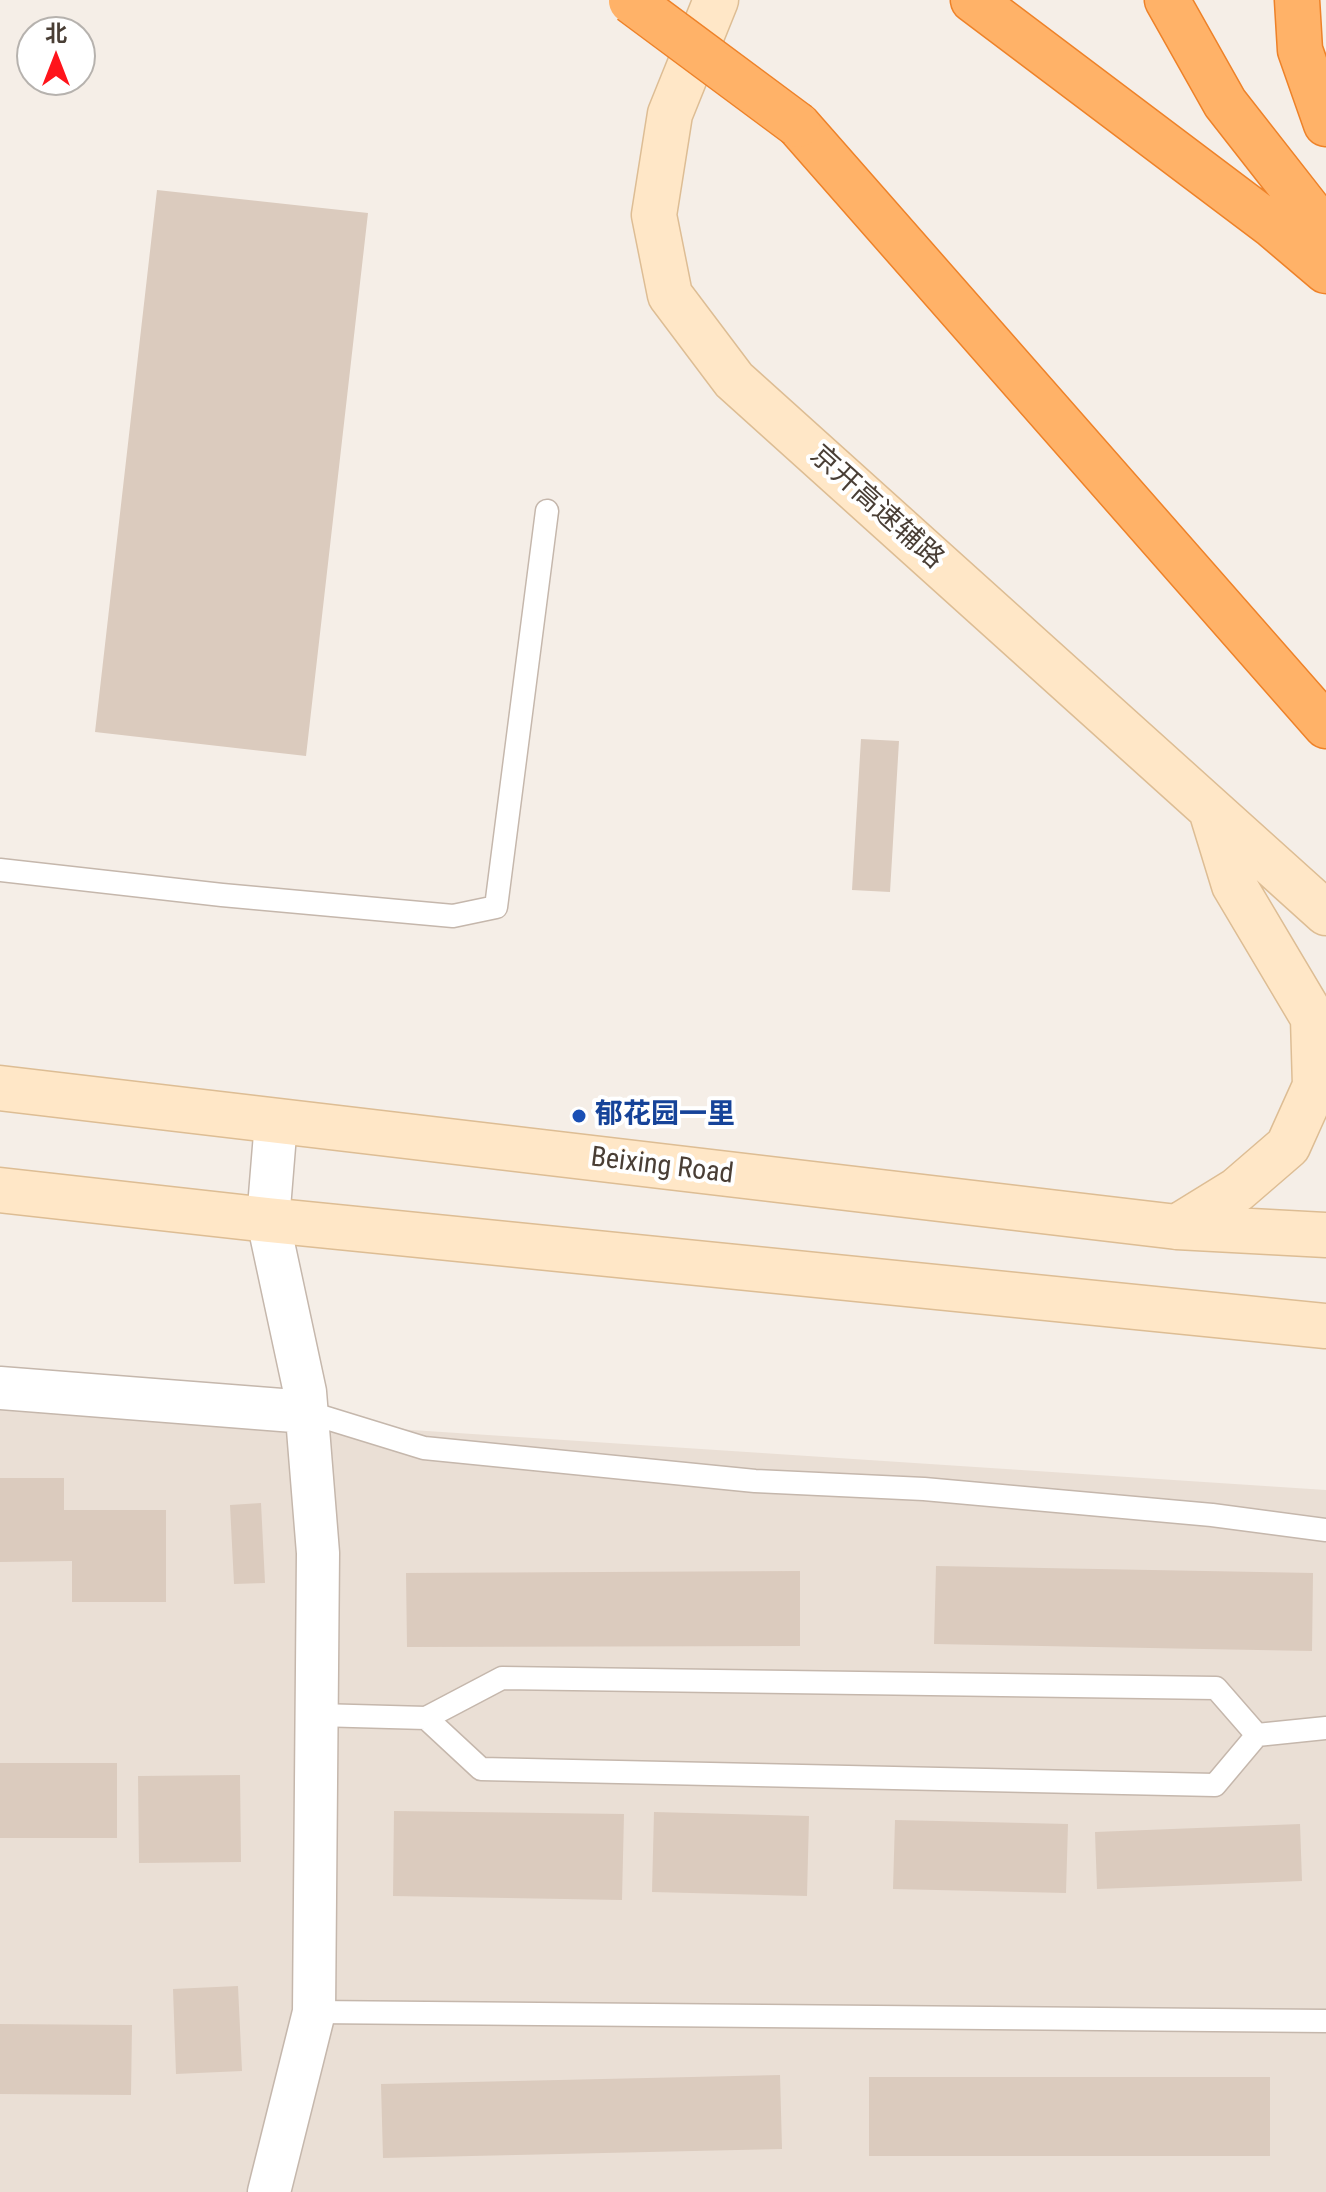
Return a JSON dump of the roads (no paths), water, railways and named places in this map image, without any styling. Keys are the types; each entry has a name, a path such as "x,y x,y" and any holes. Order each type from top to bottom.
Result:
{"highway":[{"path":"973,0 1273,226 1326,271"},
{"path":"1167,0 1225,103 1326,232"},
{"path":"1297,0 1300,50 1326,124"},
{"path":"630,1 798,125 1326,726"}],"main road":[{"name":"京开高速辅路","path":"716,0 670,114 667,129 654,215 670,295 734,380 1326,913"},
{"path":"1177,1227 1237,1190 1288,1146 1315,1086 1313,1018 1234,885 1211,810"},
{"name":"Beixing Road","path":"0,1088 1177,1227 1326,1235"},
{"path":"0,1190 268,1220 1326,1326"}],"street":[{"path":"269,2192 314,2012 317,1715 318,1553 307,1412 268,1220 276,1122"},
{"path":"0,1388 307,1412"}],"lane":[{"path":"0,870 222,895 453,916 496,907 547,511"},
{"path":"307,1412 424,1448 755,1481 924,1489 1212,1515 1326,1530"},
{"path":"317,1715 426,1718 502,1678 1216,1688 1257,1735"},
{"path":"426,1718 481,1769 1215,1785 1257,1735 1326,1728"},
{"path":"314,2012 1326,2021"}],"place":[{"name":"郁花园一里","path":"579,1116"}]}
